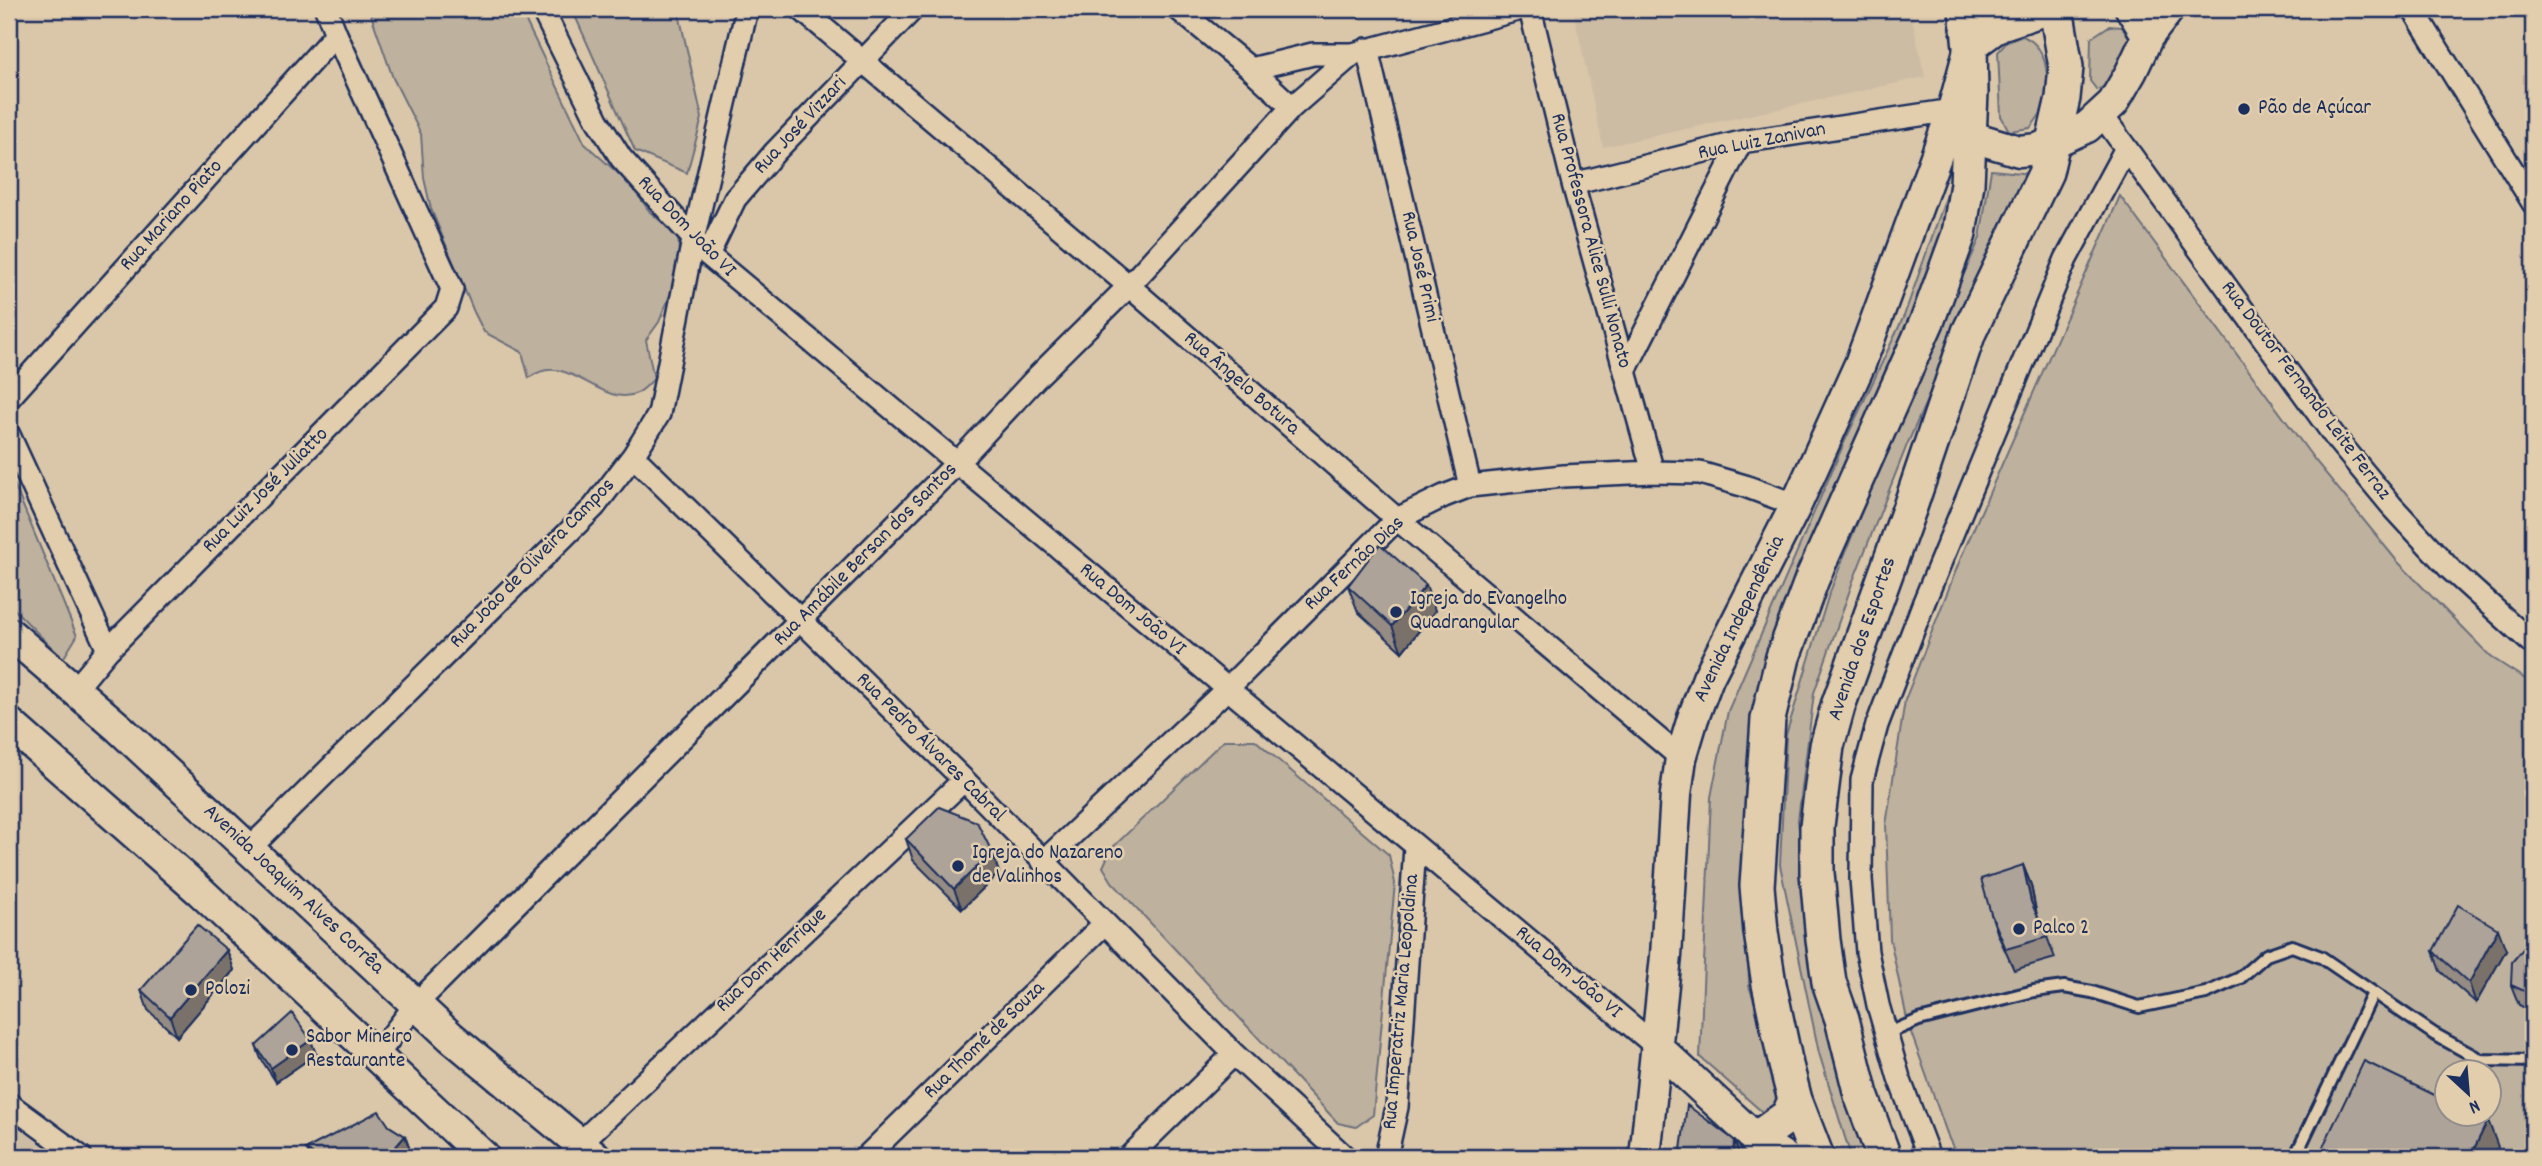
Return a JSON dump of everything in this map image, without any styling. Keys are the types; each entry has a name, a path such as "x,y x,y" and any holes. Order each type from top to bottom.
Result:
{"main road":[{"path":"1817,1157 1795,1100 1769,984 1757,886 1768,719 1783,657 1812,579 1928,319 1959,234 1967,184 1961,123 1970,47 1966,9"},
{"name":"Avenida dos Esportes","path":"1884,1157 1861,1095 1842,1019 1829,982 1823,940 1817,873 1817,826 1827,746 1838,706 1911,504 1969,332 2046,172 2063,98 2066,66 2056,9"},
{"path":"1756,1139 1788,1116 1795,1100"}],"street":[{"path":"326,9 336,34"},
{"name":"Rua Dom João VI","path":"542,9 597,120 621,158 701,247 956,464 1657,1046 1756,1139 1784,1157"},
{"name":"Rua João de Oliveira Campos","path":"249,849 594,507 633,456 659,414 701,247 747,9"},
{"name":"Rua Ângelo Botura","path":"801,9 1681,758"},
{"name":"Rua José Vizzari","path":"701,247 735,199 775,152 913,9"},
{"path":"1178,9 1292,107"},
{"path":"1251,69 1313,54 1360,52 1521,9"},
{"name":"Rua Professora Alice Sulli Nonato","path":"1530,9 1573,184 1653,471"},
{"path":"1970,47 2000,25 2048,9"},
{"path":"2131,9 2148,36"},
{"path":"1961,123 2019,151 2038,149 2087,127 2113,103 2132,72 2148,36 2169,9"},
{"path":"2413,9 2533,202"},
{"name":"Rua Luiz José Juliatto","path":"74,691 108,650 446,308 452,289 336,34"},
{"name":"Rua Mariano Piato","path":"9,398 336,34"},
{"name":"Rua Amábile Bersan dos Santos","path":"377,1055 416,1004 956,464 1129,286 1292,107 1360,52"},
{"name":"Rua José Primi","path":"1360,52 1470,486"},
{"name":"Rua Doutor Fernando Leite Ferraz","path":"2102,115 2338,441 2391,505 2449,568 2533,644"},
{"name":"Rua Luiz Zanivan","path":"1573,184 1741,142 1961,123"},
{"name":"Avenida Independência","path":"1645,1157 1666,956 1676,794 1681,758 1708,678 1797,505 1860,365 1961,123"},
{"path":"1625,371 1741,142"},
{"path":"1929,1157 1906,1100 1886,1034 1867,953 1861,879 1862,780 1874,736 1924,602 2066,259 2126,148"},
{"path":"9,435 108,650"},
{"name":"Rua Pedro Álvares Cabral","path":"633,456 964,780 1234,1054 1345,1157"},
{"name":"Rua Fernão Dias","path":"1043,863 1227,689 1397,519 1444,496 1470,486 1563,475 1653,471 1700,473 1797,505"},
{"name":"Avenida Joaquim Alves Corrêa","path":"9,633 119,728 450,1037 582,1153"},
{"path":"9,723 200,891 484,1157"},
{"name":"Rua Dom Henrique","path":"582,1153 964,780"},
{"name":"Rua Imperatriz Maria Leopoldina","path":"1386,1157 1398,1094 1415,847"},
{"name":"Rua Thomé de Souza","path":"866,1157 1104,924"},
{"path":"1129,1157 1234,1054"},
{"path":"9,1104 81,1157"}],"lane":[{"path":"1886,1034 1919,1020 2034,991 2063,988 2092,992 2139,1007 2206,993 2240,978 2266,955 2292,946 2322,957 2434,1034 2481,1060 2533,1061"},
{"path":"2295,1157 2373,993"}],"shaded area":[{"path":"369,9 520,9 585,144 630,184 650,212 678,236 680,270 659,322 646,340 654,379 641,391 624,396 610,394 557,370 543,371 529,378 522,352 484,332 431,209 424,178 421,134 393,78"},
{"path":"572,9 678,9 702,118 687,173 635,151"},
{"path":"1573,9 1910,9 1925,77 1603,147"},
{"path":"2109,26 2122,27 2132,42 2109,84 2097,90 2090,81 2091,38"},
{"path":"2023,36 2039,49 2046,68 2047,89 2041,112 2030,128 2009,131 2001,116 1998,52 2007,42"},
{"path":"1956,169 1950,230 1773,646 1747,899 1749,986 1787,1096 1768,1117 1700,1057 1711,797 1728,711 1844,443 1904,316"},
{"path":"1991,170 2041,175 1961,323 1907,445 1853,581 1814,693 1798,820 1811,952 1873,1157 1851,1157 1819,1053 1780,865 1786,735 1828,597 1889,442 1980,238"},
{"path":"2120,196 2314,459 2397,561 2491,657 2533,684 2533,1157 1958,1157 1908,1024 1890,939 1886,825 1905,700 1962,555"},
{"path":"9,472 77,636 63,659 9,604"},
{"path":"1224,740 1255,740 1389,855 1395,883 1373,1115 1356,1127 1338,1123 1112,882 1103,867 1111,849"},
{"path":"9,1112 66,1157 9,1157"}],"building":[{"path":"1380,544 1426,585 1392,626 1348,586"},
{"name":"Igreja do Nazareno de Valinhos","path":"939,807 977,822 992,852 954,889 906,839"},
{"name":"Palco 2","path":"2023,865 2031,902 2047,937 2006,949 1991,914 1981,879"},
{"path":"2458,905 2498,929 2469,983 2433,951"},
{"path":"197,925 227,950 170,1017 141,990"},
{"path":"2533,937 2533,995 2511,985 2512,962"},
{"path":"292,1013 311,1040 271,1068 256,1046"},
{"path":"2364,1061 2434,1095 2434,1128 2484,1128 2470,1157 2318,1157"},
{"path":"1687,1105 1734,1140 1733,1157 1680,1157"},
{"path":"379,1111 389,1126 405,1136 387,1157 316,1157 306,1149"}],"place":[{"name":"Pão de Açúcar","path":"2244,109"},
{"name":"Igreja do Evangelho Quadrangular","path":"1396,612"},
{"name":"Igreja do Nazareno de Valinhos","path":"958,866"},
{"name":"Palco 2","path":"2019,929"},
{"name":"Polozi","path":"191,990"},
{"name":"Sabor Mineiro Restaurante","path":"292,1050"}]}
